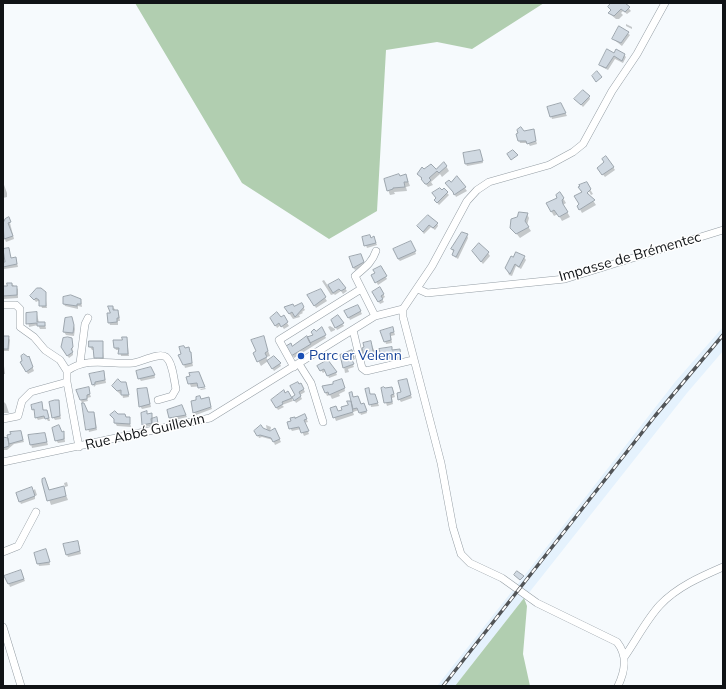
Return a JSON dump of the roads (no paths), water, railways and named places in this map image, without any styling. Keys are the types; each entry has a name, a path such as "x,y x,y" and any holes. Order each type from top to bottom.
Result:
{"street":[{"path":"618,686 625,663 624,656 617,642 537,603 502,578 470,564 464,559 457,544 441,463 413,360 403,317 403,309 418,289 453,224 467,202 477,190 489,182 549,165 583,144 612,91 637,54 665,3"},
{"name":"Impasse de Brémentec","path":"418,289 427,293 565,279 723,230"},
{"path":"375,316 355,276 373,259 376,250"},
{"path":"323,422 310,383 279,340 361,289"},
{"path":"3,305 16,305 20,309 20,327 34,337 45,350 60,360 67,371 67,382 79,447"},
{"name":"Rue Abbé Guillevin","path":"3,462 210,418 375,316 403,309"},
{"path":"80,363 85,324 88,318"},
{"path":"352,330 362,368 366,371 413,360"},
{"path":"67,371 80,363 133,363 162,356 167,358 170,363 176,389 172,396 158,400"},
{"path":"3,420 18,416 22,401 31,392 67,382"},
{"path":"3,552 18,546 36,512"},
{"path":"624,656 659,606 672,594 686,584 723,567"},
{"path":"3,627 21,686"}],"railway":[{"path":"443,686 655,416 723,335"}],"place":[{"name":"Parc er Velenn","path":"301,356"}]}
